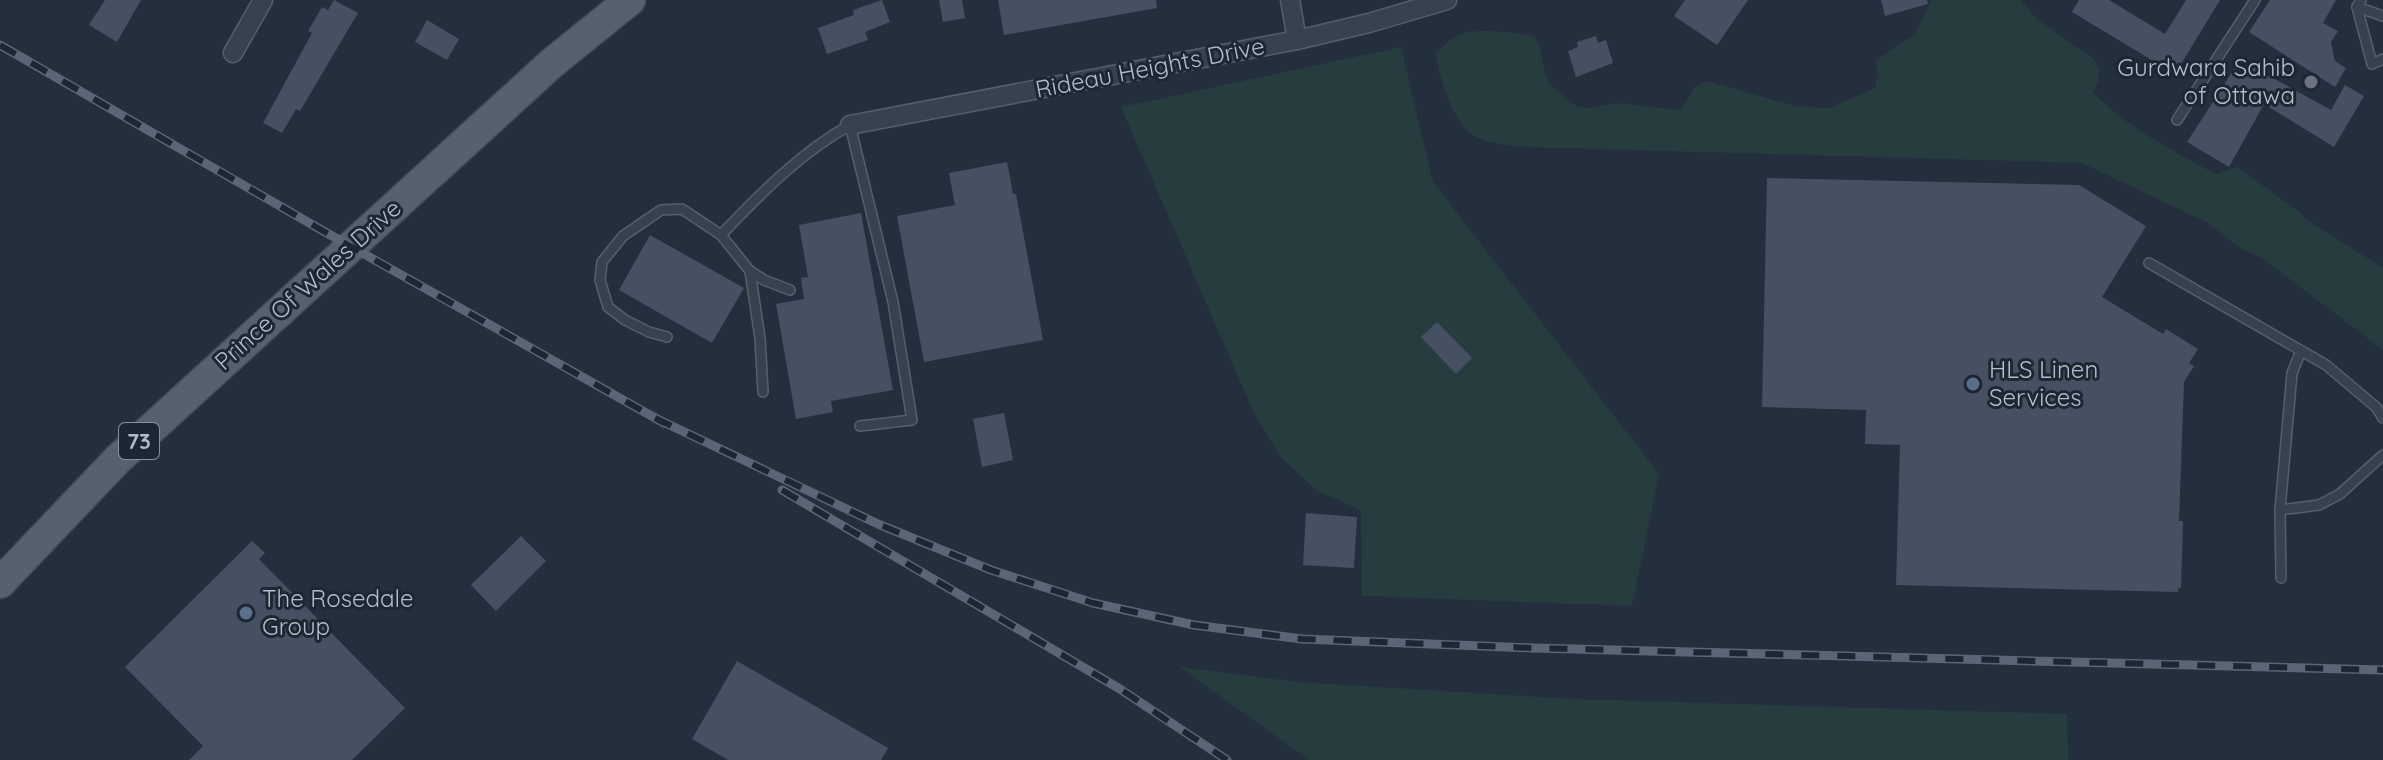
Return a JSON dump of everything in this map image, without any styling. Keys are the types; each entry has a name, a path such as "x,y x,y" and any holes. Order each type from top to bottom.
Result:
{"main road":[{"name":"Prince Of Wales Drive","path":"0,583 118,459 541,73 630,0"}],"street":[{"path":"233,53 263,0"},
{"path":"1290,0 1297,40"},
{"name":"Rideau Heights Drive","path":"850,125 1297,40 1447,0"}],"lane":[{"path":"2177,120 2255,0"},
{"path":"2359,4 2383,16"},
{"path":"2359,4 2372,64 2383,59"},
{"path":"721,235 759,195 830,135 850,125 893,302 912,420 860,426"},
{"path":"667,337 625,320 608,307 600,280 602,262 623,236 661,210 682,209 721,235 750,271 790,290"},
{"path":"2149,263 2326,365 2376,407 2383,418"},
{"path":"750,271 760,338 763,392"},
{"path":"2281,578 2280,510 2292,373 2301,351"},
{"path":"2280,510 2319,505 2340,494 2383,455"}],"green space":[{"path":"1931,0 2020,0 2038,20 2094,59 2099,69 2093,92 2120,116 2151,138 2216,174 2237,167 2307,220 2383,268 2383,350 2262,258 2238,247 2208,223 2082,163 1498,144 1473,135 1459,120 1448,98 1435,54 1455,37 1472,32 1494,31 1534,36 1540,47 1549,84 1577,107 1616,103 1681,110 1695,87 1708,81 1794,106 1829,108 1875,88 1878,75 1875,61 1915,34"},
{"path":"1401,47 1433,182 1659,474 1632,606 1362,596 1361,510 1317,491 1280,456 1253,411 1121,107"},
{"path":"1180,667 1298,682 1574,699 2067,714 2068,760 1309,760"}],"building":[{"path":"105,0 141,0 117,42 89,25"},
{"path":"334,0 358,13 300,111 296,109 282,133 263,123 312,33 308,31 322,7 328,10"},
{"path":"882,0 890,22 865,32 868,40 827,54 818,28 854,15 853,10"},
{"path":"939,0 962,0 965,18 943,22"},
{"path":"998,0 1156,0 1157,8 1004,35"},
{"path":"1685,0 1748,0 1717,45 1674,16"},
{"path":"1881,0 1927,0 1928,4 1885,16"},
{"path":"2079,0 2109,0 2165,34 2186,0 2220,0 2175,74 2072,12"},
{"path":"2270,0 2336,0 2323,23 2338,31 2331,42 2335,61 2346,68 2335,87 2249,32"},
{"path":"427,20 459,39 447,60 415,42"},
{"path":"1596,36 1598,43 1606,40 1613,63 1576,77 1568,51 1578,47 1577,42"},
{"path":"2240,60 2331,110 2345,85 2364,96 2334,147 2264,104 2229,167 2187,142"},
{"path":"1007,162 1013,194 1016,194 1043,340 924,362 897,216 955,205 949,173"},
{"name":"HLS Linen Services","path":"1767,178 2079,185 2146,226 2102,297 2163,334 2166,329 2198,349 2189,363 2194,366 2184,382 2179,521 2183,521 2181,588 2178,592 1896,585 1900,445 1865,444 1866,410 1762,407"},
{"path":"861,213 893,390 831,401 833,412 796,419 776,304 804,299 801,278 808,277 799,225"},
{"path":"650,235 744,288 712,343 619,290"},
{"path":"1437,322 1472,358 1456,374 1421,337"},
{"path":"1004,413 1013,460 982,467 973,419"},
{"path":"1306,513 1357,517 1354,568 1303,565"},
{"path":"521,536 546,561 496,611 471,585"},
{"name":"The Rosedale Group","path":"252,541 265,553 259,559 405,708 352,760 189,760 203,746 125,667"},
{"path":"737,661 888,748 881,760 728,760 692,739"}],"railway":[{"path":"0,45 664,423"},
{"path":"655,418 878,524 991,570 1093,603 1194,625 1302,639 1534,648 2383,670"},
{"path":"782,490 1120,689 1227,760"}],"place":[{"name":"Gurdwara Sahib of Ottawa","path":"2311,82"},
{"name":"HLS Linen Services","path":"1973,384"},
{"name":"The Rosedale Group","path":"246,613"}]}
